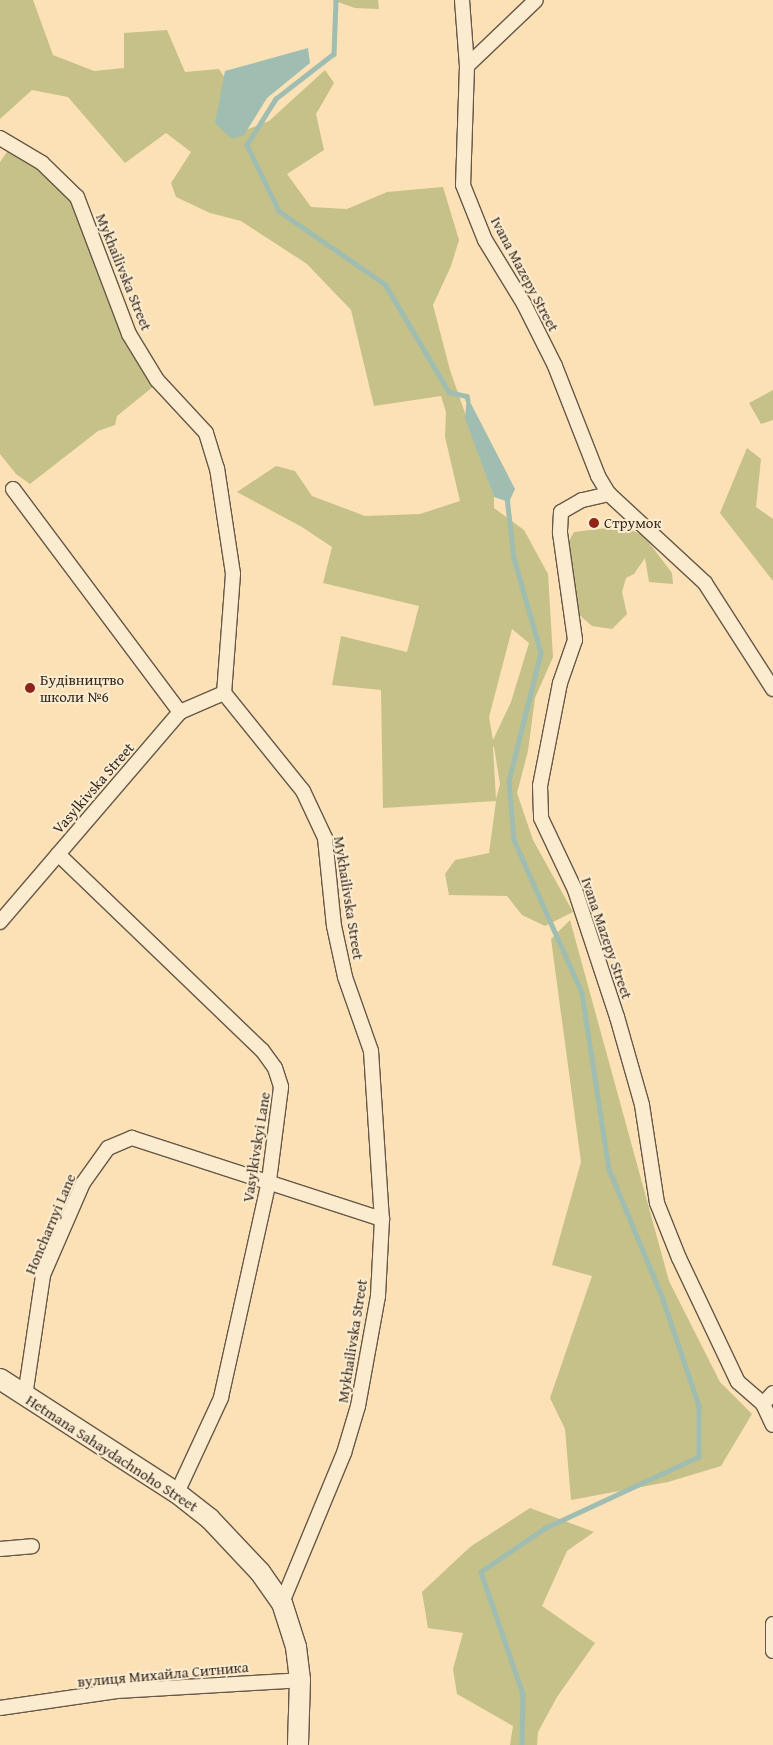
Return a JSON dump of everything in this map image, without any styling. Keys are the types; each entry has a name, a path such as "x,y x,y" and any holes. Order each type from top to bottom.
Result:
{"main road":[{"name":"Hetmana Sahaydachnoho Street","path":"0,1379 177,1493 210,1519 239,1548 282,1603 296,1647 300,1680 298,1745"}],"street":[{"name":"Ivana Mazepy Street","path":"462,0 467,66 464,185 485,240 524,304 555,366 598,476 609,494 705,583 773,689"},
{"path":"467,66 536,0"},
{"name":"Mykhailivska Street","path":"0,138 42,163 76,196 129,334 157,380 206,433 217,468 233,574 224,693 303,791 325,838 334,926 341,960 371,1051 382,1219 378,1296 358,1406 344,1453 282,1603"},
{"path":"13,489 180,712"},
{"name":"Ivana Mazepy Street","path":"609,494 582,500 561,512 560,533 575,640 560,683 540,786 540,818 575,890 617,1017 642,1106 657,1203 679,1258 738,1382 763,1404"},
{"name":"Vasylkivska Street","path":"0,922 180,712 224,693"},
{"name":"Vasylkivskyi Lane","path":"58,854 262,1050 275,1068 281,1087 269,1181 221,1398 177,1493"},
{"name":"Honcharnyi Lane","path":"25,1396 43,1274 83,1183 108,1148 132,1138 382,1219"},
{"path":"773,1393 763,1404 773,1425"},
{"path":"0,1549 32,1546"},
{"path":"773,1624 773,1651"},
{"name":"вулиця Михайла Ситника","path":"0,1708 117,1691 300,1680"}],"shaded area":[{"path":"0,0 33,0 53,55 94,71 124,68 124,33 167,30 185,72 219,69 231,87 235,134 269,121 325,70 334,83 316,114 324,150 287,174 311,207 347,209 387,192 443,187 459,240 451,266 433,305 450,370 494,497 494,508 524,530 548,574 553,657 535,698 528,751 517,793 533,840 573,912 545,926 522,915 507,896 449,895 445,874 455,860 489,853 496,801 383,808 381,690 332,685 341,636 407,652 419,606 323,583 332,547 302,527 237,492 276,466 295,471 312,496 365,516 420,514 460,501 445,437 446,412 441,396 374,406 351,310 307,264 241,221 210,213 176,197 171,183 191,152 166,133 125,163 68,97 32,90 0,119","holes":["512,629 529,643 511,702 493,740 489,717","493,747 500,784 496,799"]},
{"path":"332,0 378,0 379,9 355,8"},
{"path":"308,48 310,63 267,98 244,135 232,139 215,123 225,71"},
{"path":"9,149 19,153 71,198 129,350 154,386 117,416 115,425 98,431 30,484 16,474 0,454 0,162"},
{"path":"773,390 773,420 761,424 749,403"},
{"path":"467,396 515,489 509,502 494,497 465,418"},
{"path":"747,448 761,459 756,507 773,519 773,581 720,513"},
{"path":"623,526 644,536 672,573 673,584 649,582 645,558 634,574 626,578 622,592 627,614 612,629 592,626 577,613 576,595 568,576 565,548 574,532"},
{"path":"570,920 669,1281 720,1382 752,1414 721,1466 668,1482 571,1500 565,1429 550,1398 592,1276 552,1265 581,1162 551,939"},
{"path":"530,1508 594,1532 567,1551 542,1606 595,1643 557,1697 538,1732 537,1745 510,1745 513,1726 457,1694 453,1669 463,1633 428,1628 422,1592 470,1547"}],"waterway":[{"path":"336,0 334,54 276,99 247,145 279,211 385,284 449,392 467,396 468,400"},
{"path":"507,497 514,558 541,653 509,781 514,840 582,993 609,1169 663,1299 699,1406 699,1457 546,1528 481,1572 523,1694 522,1745"}],"place":[{"name":"Струмок","path":"594,523"},
{"name":"Будівництво школи №6","path":"30,688"}]}
